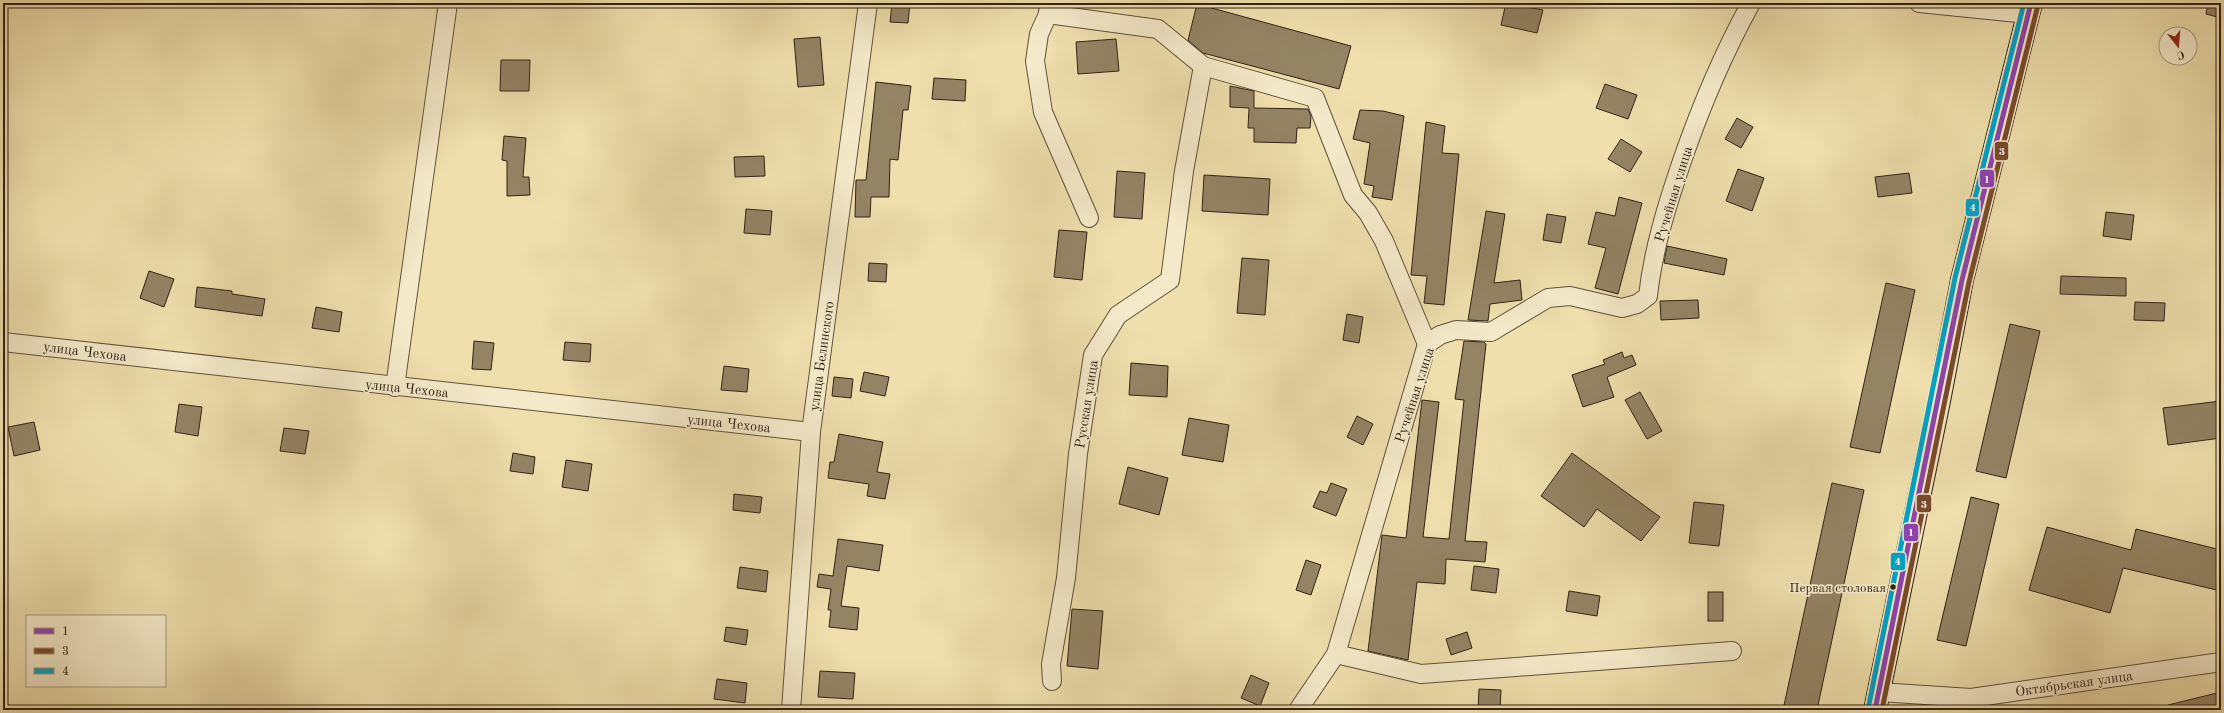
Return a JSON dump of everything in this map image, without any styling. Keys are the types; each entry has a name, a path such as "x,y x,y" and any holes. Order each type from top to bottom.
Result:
{"main road":[{"path":"1877,701 1939,401 1962,280 2029,9"}],"street":[{"path":"395,387 448,3"},
{"name":"улица Белинского","path":"791,710 811,432 868,3"},
{"name":"Ручейная улица","path":"1298,710 1336,654 1427,344 1440,335 1456,330 1491,332 1548,298 1570,296 1622,308 1637,304 1648,296 1650,273 1668,202 1689,142 1711,83 1732,37 1752,3"},
{"path":"1919,3 2029,9"},
{"path":"1089,218 1043,112 1035,61 1039,34 1048,8 1158,28 1203,66 1315,98 1353,195 1368,213 1384,241 1427,344"},
{"name":"Русская улица","path":"1052,681 1051,664 1066,578 1078,454 1093,355 1118,315 1170,280 1184,171 1203,66"},
{"name":"улица Чехова","path":"3,342 395,387 811,432"},
{"path":"1336,654 1421,674 1732,651"},
{"name":"Октябрьская улица","path":"1877,701 1971,698 2221,662"}],"building":[{"path":"892,3 910,3 908,23 890,22"},
{"path":"1506,3 1543,10 1537,33 1501,25"},
{"path":"2208,3 2221,3 2221,18 2206,14"},
{"path":"1197,4 1351,46 1339,89 1203,53 1188,40"},
{"path":"820,37 824,85 798,87 794,39"},
{"path":"1116,39 1119,71 1078,74 1076,42"},
{"path":"501,60 530,60 529,91 500,91"},
{"path":"934,78 966,80 965,101 932,99"},
{"path":"876,82 911,86 908,110 903,110 898,160 890,159 889,197 871,197 870,217 855,217 856,180 866,180"},
{"path":"1605,84 1637,95 1628,119 1596,108"},
{"path":"1230,86 1254,91 1254,108 1308,109 1311,116 1310,128 1297,128 1296,143 1254,142 1254,128 1248,128 1249,108 1230,107"},
{"path":"1360,110 1383,111 1404,116 1392,200 1372,197 1374,186 1364,184 1370,143 1353,139"},
{"path":"1737,118 1753,127 1741,148 1725,139"},
{"path":"1426,122 1445,126 1442,153 1459,154 1444,305 1424,303 1427,276 1411,275"},
{"path":"504,136 526,138 523,177 529,177 530,195 507,196 507,161 502,160"},
{"path":"1621,139 1642,152 1630,172 1608,159"},
{"path":"764,156 765,176 735,177 734,157"},
{"path":"1738,169 1764,178 1752,211 1726,201"},
{"path":"1117,171 1145,173 1142,219 1114,217"},
{"path":"1909,173 1912,193 1878,197 1875,177"},
{"path":"1204,175 1270,179 1268,215 1202,211"},
{"path":"1619,197 1642,203 1618,294 1595,288 1606,248 1588,244 1596,212 1615,216"},
{"path":"746,209 772,211 770,235 744,233"},
{"path":"1486,211 1505,214 1494,283 1520,280 1522,300 1490,304 1488,321 1468,320"},
{"path":"2106,212 2134,215 2131,240 2103,236"},
{"path":"1547,214 1566,217 1561,243 1543,240"},
{"path":"1059,230 1087,232 1082,280 1054,277"},
{"path":"1667,246 1727,259 1724,275 1664,263"},
{"path":"1242,258 1269,260 1265,315 1237,313"},
{"path":"869,263 887,264 886,282 868,281"},
{"path":"149,271 174,279 164,307 140,298"},
{"path":"2061,276 2126,278 2126,296 2060,294"},
{"path":"1886,283 1915,290 1880,453 1850,447"},
{"path":"197,287 232,291 232,294 265,299 262,316 195,307"},
{"path":"1698,300 1699,318 1661,320 1660,301"},
{"path":"2135,302 2165,303 2164,321 2134,320"},
{"path":"316,307 342,312 339,332 312,328"},
{"path":"1347,314 1363,317 1359,343 1343,340"},
{"path":"2010,324 2040,331 2006,478 1976,471"},
{"path":"474,341 494,343 491,370 472,369"},
{"path":"1464,341 1484,342 1486,344 1465,541 1487,542 1485,562 1446,559 1445,584 1417,582 1408,660 1368,651 1382,535 1406,538 1422,400 1439,402 1423,537 1449,539 1464,400 1455,399"},
{"path":"565,342 591,344 590,362 563,360"},
{"path":"1622,352 1624,358 1632,355 1636,365 1607,377 1614,397 1583,407 1572,375 1605,364 1603,360"},
{"path":"1131,363 1168,366 1167,397 1129,395"},
{"path":"724,366 749,369 747,392 721,390"},
{"path":"864,372 889,377 885,396 860,391"},
{"path":"834,377 853,379 851,398 832,396"},
{"path":"1640,392 1662,431 1647,439 1625,400"},
{"path":"2221,401 2221,438 2168,445 2163,408"},
{"path":"179,404 202,407 198,436 175,432"},
{"path":"1357,416 1373,424 1363,445 1347,437"},
{"path":"1189,418 1229,425 1223,462 1182,455"},
{"path":"34,422 40,450 14,456 8,427"},
{"path":"284,428 309,431 305,454 280,451"},
{"path":"839,434 883,442 877,472 890,474 885,499 867,496 869,484 828,478 830,462 834,462"},
{"path":"513,453 535,457 533,474 510,471"},
{"path":"1572,453 1660,517 1641,541 1597,509 1584,527 1541,496"},
{"path":"566,460 592,464 588,491 562,487"},
{"path":"1128,467 1168,478 1159,515 1119,504"},
{"path":"1331,483 1347,489 1336,516 1313,507 1320,491 1327,493"},
{"path":"1832,483 1864,490 1817,710 1783,710"},
{"path":"734,494 762,497 760,513 733,510"},
{"path":"1971,497 1999,504 1966,646 1937,640"},
{"path":"1694,502 1724,505 1719,546 1689,543"},
{"path":"2047,527 2131,550 2136,529 2221,550 2221,591 2123,568 2110,613 2029,590"},
{"path":"838,539 883,545 879,571 847,566 841,606 859,608 857,630 829,627 831,610 828,610 831,589 817,587 819,574 833,576"},
{"path":"1306,560 1321,565 1311,595 1296,590"},
{"path":"1474,566 1499,569 1496,593 1471,590"},
{"path":"740,567 768,571 766,592 737,588"},
{"path":"1569,591 1600,596 1597,616 1566,611"},
{"path":"1708,592 1723,592 1723,621 1708,621"},
{"path":"1072,609 1103,611 1098,669 1067,666"},
{"path":"726,627 748,630 746,645 724,641"},
{"path":"1467,632 1472,648 1451,655 1446,639"},
{"path":"820,671 855,673 853,699 818,697"},
{"path":"1251,675 1269,683 1260,706 1241,698"},
{"path":"717,679 747,683 745,703 714,699"},
{"path":"1479,689 1501,690 1500,710 1478,710"},
{"path":"2221,692 2221,710 2169,710 2168,705"}],"transit line":[{"name":"4","path":"1868,709 1955,278 2024,3"},
{"name":"1","path":"1875,710 1962,280 2031,3"},
{"name":"3","path":"1882,710 1969,282 2038,5"}],"place":[{"name":"Первая столовая","path":"1893,587"}]}
